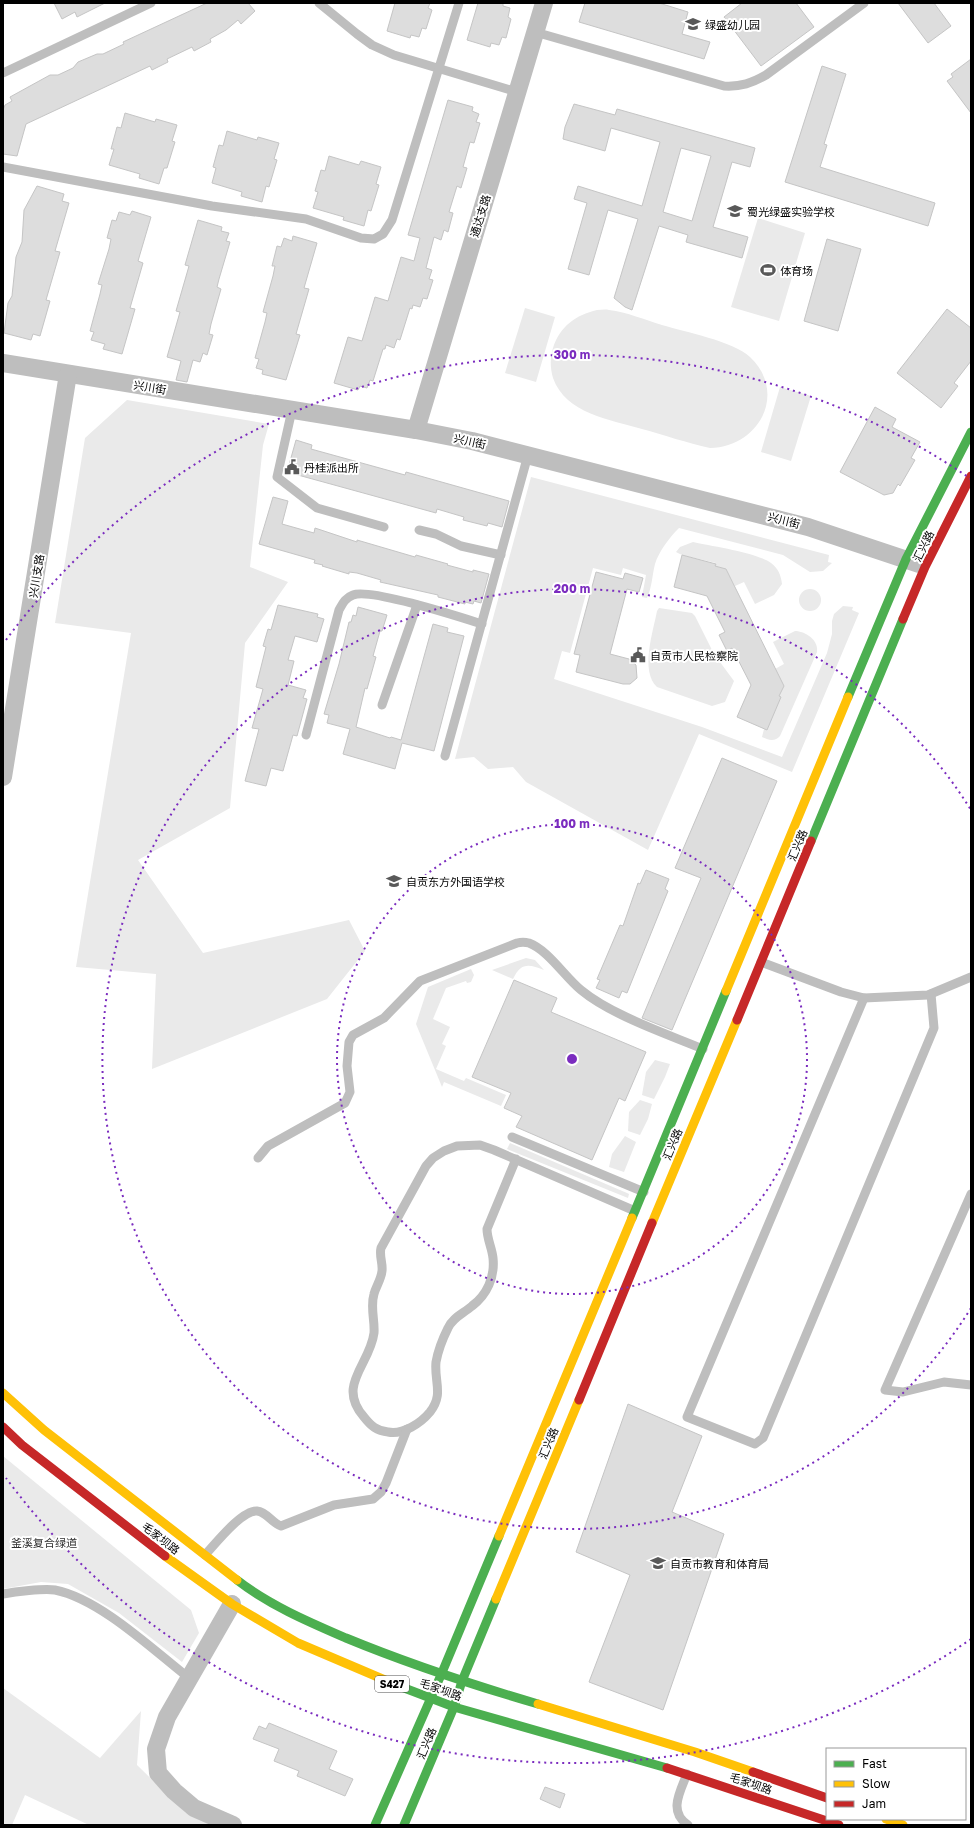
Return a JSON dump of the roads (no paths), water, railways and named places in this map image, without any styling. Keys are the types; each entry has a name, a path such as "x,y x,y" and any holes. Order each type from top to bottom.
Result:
{"main road":[{"path":"644,1214 642,1191 906,559 971,432"},
{"name":"汇兴路","path":"375,1825 644,1214 662,1200 925,567 971,476"},
{"name":"汇兴路","path":"404,1825 454,1707 462,1681 644,1214"},
{"name":"毛家坝路","path":"3,1393 44,1430 249,1589 310,1623 441,1675 695,1752 826,1798"},
{"name":"毛家坝路","path":"3,1427 22,1444 176,1565 232,1604 298,1643 372,1676 454,1707 687,1774 839,1825"},
{"path":"889,1820 903,1825"}],"street":[{"name":"通达支路","path":"416,430 544,3"},
{"name":"兴川街","path":"3,363 416,430 528,455 808,527 906,559 925,567"},
{"name":"兴川支路","path":"3,777 68,374"},
{"path":"232,1604 167,1717 156,1749 158,1772 174,1791 194,1808 233,1825"}],"lane":[{"path":"3,73 151,3"},
{"path":"319,3 372,45 394,55 517,92"},
{"path":"3,167 212,206 306,219 361,238 374,239 383,234 392,220 459,3"},
{"path":"535,32 724,86 737,87 751,84 766,75 864,3"},
{"path":"292,410 277,477 317,508 384,527"},
{"path":"445,756 528,455"},
{"path":"419,530 436,534 461,546 501,555"},
{"path":"306,734 339,610 344,600 355,594 376,595 482,624"},
{"path":"382,705 417,605"},
{"path":"258,1158 268,1146 345,1103 350,1092 347,1066 350,1042 353,1036 388,1014 420,981 517,943 530,943 583,992 603,1004 722,1056"},
{"path":"761,962 841,992 864,998 931,994 971,977"},
{"path":"864,998 687,1417 755,1444 762,1438 934,1028 931,994"},
{"path":"512,1137 662,1200"},
{"path":"516,1159 487,1229 487,1237 493,1258 491,1281 481,1299 452,1321 438,1353 436,1363 439,1390 436,1401 430,1412 420,1422 407,1429 393,1433 379,1431 355,1408 353,1387 358,1371 369,1350 374,1333 372,1308 374,1294 383,1270 380,1254 381,1248 426,1166 434,1158 444,1151 457,1146 480,1145 516,1159 644,1214"},
{"path":"971,1194 885,1390 903,1392 944,1382 971,1385"},
{"path":"205,1555 242,1518 250,1513 258,1511 265,1514 275,1524 281,1526 334,1505 373,1499 381,1492 386,1483 407,1429"},
{"path":"3,1594 53,1590 77,1596 112,1618 189,1678"},
{"path":"687,1774 678,1798 676,1809 682,1821 688,1825"}],"place":[{"name":"绿盛幼儿园","path":"693,24"},
{"name":"蜀光绿盛实验学校","path":"735,211"},
{"name":"体育场","path":"768,270"},
{"name":"丹桂派出所","path":"292,467"},
{"name":"自贡市人民检察院","path":"638,655"},
{"name":"自贡东方外国语学校","path":"394,881"},
{"name":"自贡市教育和体育局","path":"658,1563"}],"park label":[{"name":"釜溪复合绿道","path":"44,1542"}]}
